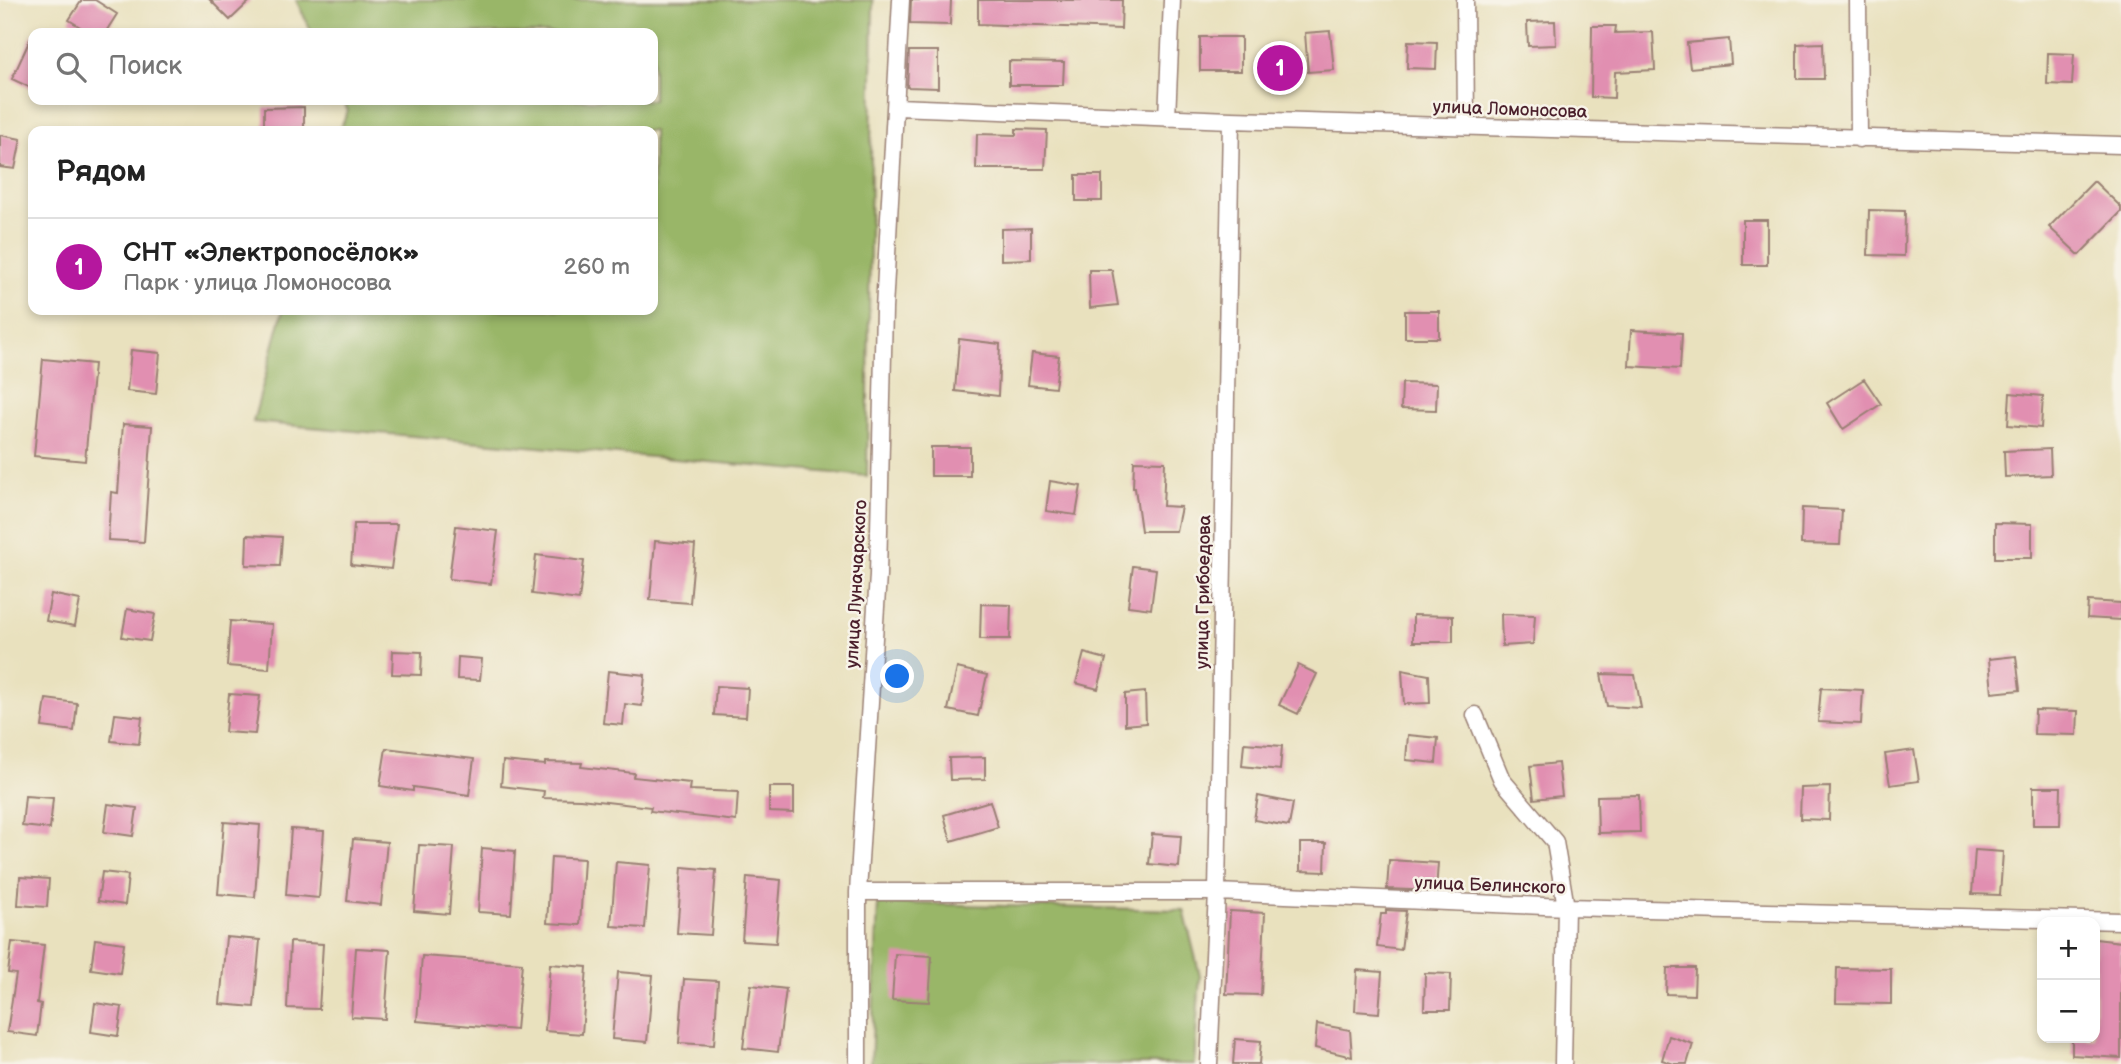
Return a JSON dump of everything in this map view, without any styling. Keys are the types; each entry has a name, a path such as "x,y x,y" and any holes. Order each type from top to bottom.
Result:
{"street":[{"name":"улица Луначарского","path":"858,1064 858,892 878,575 884,309 901,0"},
{"path":"1167,118 1172,0"},
{"path":"1465,0 1466,126"},
{"path":"1858,0 1859,139"},
{"name":"улица Ломоносова","path":"897,107 1231,120 2121,145"},
{"name":"улица Грибоедова","path":"1209,1064 1217,892 1231,120"},
{"path":"1475,715 1502,780 1555,842 1566,907 1563,1064"},
{"name":"улица Белинского","path":"858,892 1217,892 1566,907 2121,921"}],"green space":[{"path":"296,0 873,0 867,476 253,422 282,315 658,315 658,126 341,126 348,111 345,105 658,105 658,28 310,28"},
{"path":"878,903 1184,910 1200,976 1194,1064 871,1064"}],"building":[{"path":"82,0 95,0 117,14 108,28 82,28 69,20"},
{"path":"210,0 251,0 230,20"},
{"path":"911,0 951,0 950,25 910,24"},
{"path":"978,0 1122,0 1121,29 978,24"},
{"path":"1555,21 1556,45 1528,46 1527,22"},
{"path":"1592,26 1616,26 1615,33 1653,32 1655,70 1615,72 1614,98 1591,97"},
{"path":"1330,31 1334,70 1308,72 1305,33"},
{"path":"1200,37 1241,37 1241,71 1200,71"},
{"path":"1729,39 1731,64 1690,68 1687,43"},
{"path":"1408,41 1437,42 1436,69 1407,68"},
{"path":"1823,43 1824,79 1797,79 1797,44"},
{"path":"28,44 28,87 12,79"},
{"path":"909,51 938,51 938,88 907,87"},
{"path":"2048,53 2074,54 2072,85 2047,84"},
{"path":"1009,61 1064,62 1063,85 1009,85"},
{"path":"304,107 304,126 264,126 264,108"},
{"path":"1016,129 1047,130 1045,169 976,169 977,134 1016,135"},
{"path":"0,135 21,139 15,169 0,167"},
{"path":"1076,175 1102,175 1102,201 1076,201"},
{"path":"2094,181 2121,207 2121,212 2079,255 2049,227"},
{"path":"1869,210 1905,211 1904,256 1868,255"},
{"path":"1743,220 1767,220 1767,265 1743,265"},
{"path":"1031,228 1031,259 1001,260 1001,229"},
{"path":"1089,270 1112,270 1118,305 1090,308"},
{"path":"1405,311 1439,311 1439,338 1405,338"},
{"path":"1631,330 1682,333 1680,369 1629,366"},
{"path":"959,339 1000,344 998,396 955,391"},
{"path":"131,350 160,353 156,394 127,391"},
{"path":"1032,353 1059,356 1055,388 1028,385"},
{"path":"43,359 94,364 85,461 34,456"},
{"path":"1864,379 1881,404 1843,429 1827,403"},
{"path":"1402,383 1437,384 1436,410 1401,409"},
{"path":"2010,393 2043,396 2041,428 2008,425"},
{"path":"123,424 152,426 144,542 108,540 111,492 118,493"},
{"path":"931,447 970,447 970,476 931,476"},
{"path":"2050,449 2051,475 2005,477 2004,451"},
{"path":"1134,461 1165,462 1163,506 1181,507 1176,531 1141,531 1133,488"},
{"path":"1050,481 1081,486 1076,515 1046,511"},
{"path":"1802,508 1842,510 1840,545 1801,544"},
{"path":"1995,523 2032,524 2032,558 1995,558"},
{"path":"354,524 397,524 391,569 351,565"},
{"path":"456,526 498,531 491,584 449,579"},
{"path":"247,535 282,537 280,566 246,565"},
{"path":"655,541 695,545 690,603 650,600"},
{"path":"536,555 584,561 579,600 532,594"},
{"path":"1133,566 1156,569 1151,609 1128,606"},
{"path":"51,594 80,600 75,626 46,621"},
{"path":"2088,601 2121,603 2121,620 2087,618"},
{"path":"981,604 1011,605 1010,639 980,639"},
{"path":"127,609 155,614 150,641 122,637"},
{"path":"1501,614 1535,615 1533,644 1502,646"},
{"path":"1413,615 1453,616 1453,642 1413,642"},
{"path":"230,621 272,624 269,669 227,666"},
{"path":"393,651 422,652 421,675 392,674"},
{"path":"1084,653 1106,659 1098,689 1076,683"},
{"path":"2016,656 2020,690 1992,693 1989,659"},
{"path":"458,657 482,659 480,680 457,679"},
{"path":"1298,665 1317,674 1298,714 1279,705"},
{"path":"957,668 987,675 978,716 948,710"},
{"path":"1402,670 1429,675 1430,703 1404,704"},
{"path":"608,671 645,675 642,706 625,704 623,725 603,723"},
{"path":"1601,674 1635,675 1641,708 1607,706"},
{"path":"716,686 748,688 746,717 714,715"},
{"path":"1821,688 1863,690 1861,724 1818,722"},
{"path":"1145,692 1146,723 1125,725 1125,694"},
{"path":"229,694 260,696 255,734 225,732"},
{"path":"46,699 77,703 74,731 42,727"},
{"path":"2035,710 2078,711 2077,735 2034,734"},
{"path":"115,714 142,717 139,744 111,741"},
{"path":"1408,735 1438,738 1436,763 1406,760"},
{"path":"1244,743 1282,746 1280,770 1242,766"},
{"path":"386,748 474,759 469,795 413,787 413,791 380,786"},
{"path":"1914,750 1919,781 1890,785 1885,754"},
{"path":"985,757 985,779 950,780 949,758"},
{"path":"503,761 545,765 545,762 582,763 581,767 634,773 633,777 690,783 689,790 738,792 736,821 650,811 651,807 543,798 544,791 501,786"},
{"path":"1558,763 1562,796 1534,799 1530,766"},
{"path":"769,787 794,787 794,813 769,812"},
{"path":"1830,787 1829,820 1800,819 1801,788"},
{"path":"2033,787 2061,787 2060,825 2033,825"},
{"path":"1639,795 1640,832 1598,833 1597,796"},
{"path":"25,796 53,798 50,829 22,826"},
{"path":"1258,796 1293,803 1289,826 1254,820"},
{"path":"990,801 998,827 951,841 944,815"},
{"path":"108,804 137,808 133,836 104,832"},
{"path":"224,822 260,825 255,897 218,894"},
{"path":"291,829 324,831 319,898 286,895"},
{"path":"1152,834 1181,836 1179,867 1149,864"},
{"path":"353,839 387,842 381,905 347,901"},
{"path":"1300,843 1326,843 1325,872 1300,871"},
{"path":"419,845 454,847 449,914 414,911"},
{"path":"482,848 515,851 511,914 478,912"},
{"path":"1975,850 2003,852 2000,895 1972,894"},
{"path":"551,857 584,859 580,925 547,923"},
{"path":"1389,860 1438,863 1436,891 1387,889"},
{"path":"616,862 650,865 645,928 611,926"},
{"path":"682,867 716,870 711,935 677,933"},
{"path":"102,872 128,875 125,905 98,901"},
{"path":"20,877 49,879 47,907 18,905"},
{"path":"747,877 781,880 776,943 742,941"},
{"path":"1386,910 1406,911 1401,950 1377,947 1381,914 1386,914"},
{"path":"1230,911 1265,913 1261,995 1226,994"},
{"path":"226,937 260,940 254,1007 220,1004"},
{"path":"95,939 124,943 120,973 91,969"},
{"path":"2100,940 2121,942 2121,1058 2072,1055 2072,1043 2100,1043"},
{"path":"12,942 44,945 37,1003 41,1004 37,1036 7,1032 16,974 8,973"},
{"path":"290,942 323,944 319,1009 287,1008"},
{"path":"356,948 390,950 385,1019 351,1017"},
{"path":"895,954 932,956 929,1002 892,1000"},
{"path":"422,956 522,963 516,1030 417,1021"},
{"path":"550,964 587,967 582,1034 545,1031"},
{"path":"1667,968 1695,968 1694,995 1666,994"},
{"path":"1837,968 1891,969 1891,1004 1836,1003"},
{"path":"1357,970 1382,972 1379,1013 1355,1011"},
{"path":"618,972 653,975 647,1042 612,1039"},
{"path":"1425,973 1451,974 1450,1010 1424,1010"},
{"path":"684,979 718,981 714,1045 679,1043"},
{"path":"751,985 786,989 778,1052 743,1048"},
{"path":"95,1003 122,1007 118,1036 91,1032"},
{"path":"1317,1024 1350,1030 1352,1057 1315,1048"},
{"path":"1669,1036 1693,1044 1687,1064 1662,1060"},
{"path":"1235,1039 1261,1041 1259,1064 1233,1064"}],"place":[{"name":"СНТ «Электропосёлок»","path":"1280,68"}]}
